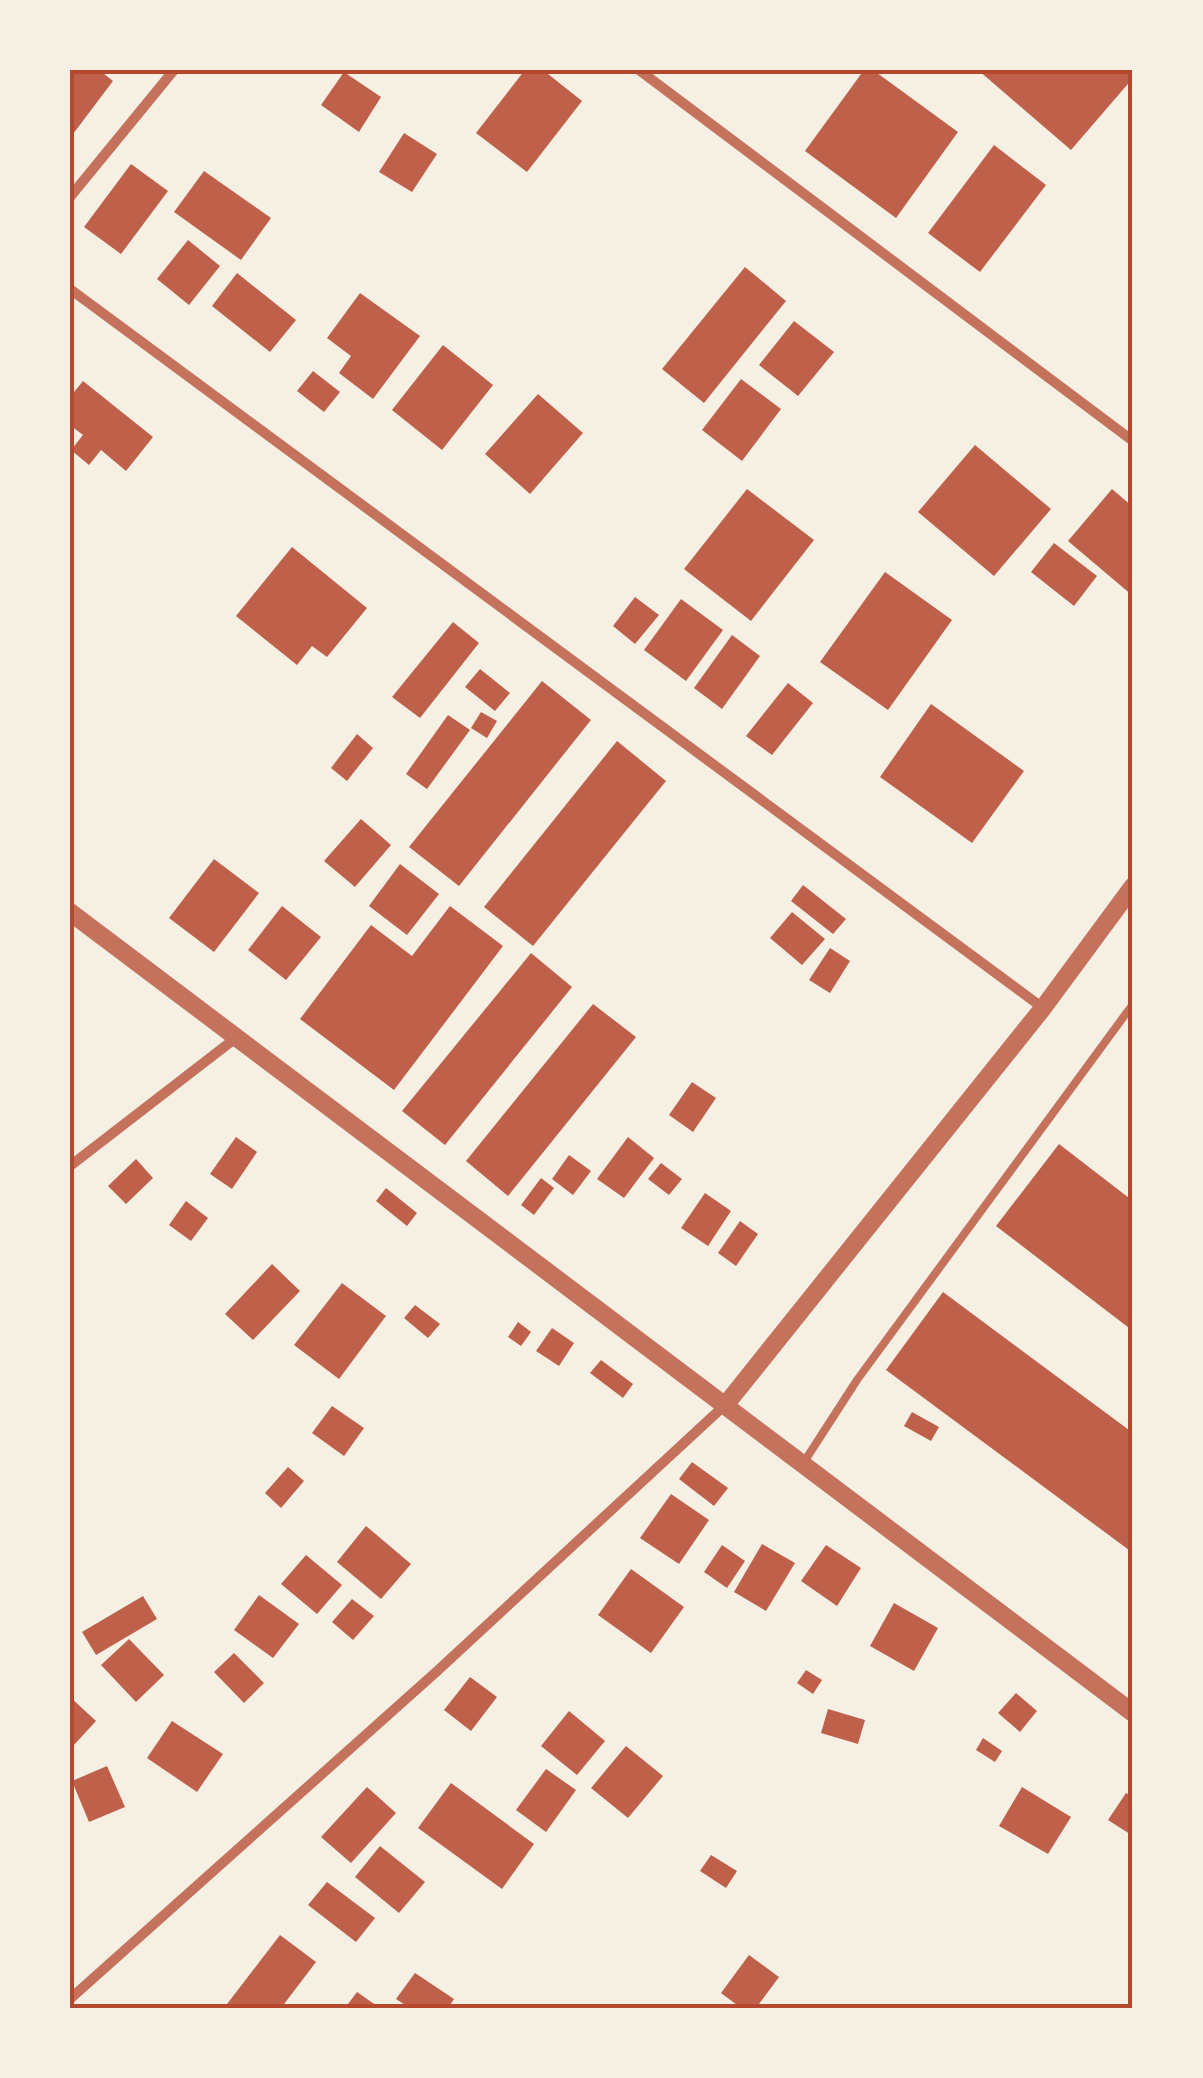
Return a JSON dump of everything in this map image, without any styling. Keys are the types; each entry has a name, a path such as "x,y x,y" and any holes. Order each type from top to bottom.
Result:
{"street":[{"path":"70,197 174,70"},
{"path":"639,70 1133,441"},
{"path":"70,289 1043,1008"},
{"path":"70,1998 435,1673 727,1403 1043,1008 1133,886"},
{"path":"70,912 727,1403 1133,1713"},
{"path":"70,1166 238,1036"}],"lane":[{"path":"804,1462 858,1380 1133,1004"}],"building":[{"path":"70,70 99,70 113,81 70,138"},
{"path":"525,70 543,70 582,101 527,172 476,133"},
{"path":"864,70 873,70 958,132 896,218 805,151"},
{"path":"978,70 1133,70 1133,78 1071,150"},
{"path":"344,72 381,97 359,132 321,105"},
{"path":"404,133 437,154 412,192 379,172"},
{"path":"994,145 1046,185 980,272 928,233"},
{"path":"131,164 168,191 121,254 84,227"},
{"path":"204,171 271,218 241,260 174,212"},
{"path":"188,240 220,266 189,305 157,279"},
{"path":"745,267 786,301 704,403 662,369"},
{"path":"237,273 296,320 270,352 212,306"},
{"path":"360,293 420,336 373,399 339,373 351,356 327,338"},
{"path":"794,321 834,352 798,396 759,365"},
{"path":"443,345 493,385 442,450 392,410"},
{"path":"313,371 340,392 324,412 297,391"},
{"path":"741,379 781,409 742,461 702,430"},
{"path":"83,381 153,437 126,471 101,450 89,465 71,450 83,435 70,425 70,397"},
{"path":"538,394 583,433 530,494 485,454"},
{"path":"975,445 1051,509 994,576 918,512"},
{"path":"747,489 814,540 751,621 684,569"},
{"path":"1112,489 1133,507 1133,596 1068,541"},
{"path":"1054,543 1097,576 1074,606 1031,572"},
{"path":"292,547 367,608 327,657 312,646 297,665 236,616"},
{"path":"885,572 952,620 888,710 820,662"},
{"path":"635,597 659,615 635,644 613,626"},
{"path":"681,599 723,630 686,681 644,650"},
{"path":"453,622 479,643 420,718 392,697"},
{"path":"732,635 760,656 722,709 694,688"},
{"path":"480,669 510,693 495,711 465,687"},
{"path":"542,681 591,720 459,886 409,847"},
{"path":"788,683 813,703 772,755 746,736"},
{"path":"931,704 1024,771 972,843 880,777"},
{"path":"481,712 497,721 487,738 471,728"},
{"path":"448,715 470,730 427,789 406,774"},
{"path":"357,734 373,748 347,781 331,768"},
{"path":"617,741 666,781 533,946 484,907"},
{"path":"361,819 391,845 355,887 324,861"},
{"path":"214,859 259,893 214,952 169,918"},
{"path":"400,864 439,894 407,935 369,906"},
{"path":"803,885 846,919 833,934 791,901"},
{"path":"282,906 321,937 286,980 248,950"},
{"path":"450,906 503,946 394,1090 300,1019 371,925 412,956"},
{"path":"792,912 825,939 802,965 770,938"},
{"path":"830,948 850,961 830,993 809,980"},
{"path":"531,953 572,987 445,1145 402,1111"},
{"path":"593,1004 636,1037 508,1196 466,1161"},
{"path":"692,1082 716,1098 693,1132 669,1115"},
{"path":"236,1137 257,1152 232,1189 210,1174"},
{"path":"628,1137 654,1158 624,1198 597,1179"},
{"path":"1059,1144 1133,1201 1133,1331 996,1226"},
{"path":"569,1155 591,1171 573,1195 552,1179"},
{"path":"136,1159 153,1178 126,1204 108,1186"},
{"path":"661,1163 682,1179 669,1195 648,1179"},
{"path":"541,1178 554,1188 534,1215 521,1205"},
{"path":"386,1188 417,1213 407,1226 376,1201"},
{"path":"705,1193 731,1211 708,1246 681,1228"},
{"path":"186,1201 208,1218 191,1241 169,1225"},
{"path":"740,1221 758,1234 736,1266 718,1253"},
{"path":"272,1264 300,1291 253,1340 225,1314"},
{"path":"342,1283 386,1316 339,1379 294,1345"},
{"path":"943,1292 1133,1433 1133,1553 886,1370"},
{"path":"415,1305 440,1324 428,1338 404,1318"},
{"path":"518,1322 531,1332 521,1346 508,1337"},
{"path":"552,1328 574,1343 559,1366 536,1351"},
{"path":"601,1360 633,1384 623,1398 590,1373"},
{"path":"332,1406 364,1428 344,1456 312,1433"},
{"path":"912,1412 939,1427 931,1441 904,1426"},
{"path":"692,1462 728,1488 714,1506 679,1479"},
{"path":"288,1467 304,1481 281,1508 265,1493"},
{"path":"671,1494 709,1520 679,1564 640,1538"},
{"path":"366,1526 411,1564 381,1599 337,1562"},
{"path":"762,1544 795,1563 766,1611 734,1592"},
{"path":"722,1545 745,1561 727,1588 704,1572"},
{"path":"826,1545 861,1568 837,1606 801,1581"},
{"path":"306,1555 342,1585 317,1614 281,1584"},
{"path":"631,1569 684,1607 651,1653 598,1615"},
{"path":"259,1595 299,1624 273,1658 234,1630"},
{"path":"143,1596 157,1619 96,1655 82,1632"},
{"path":"352,1599 374,1616 353,1640 332,1622"},
{"path":"894,1603 938,1628 914,1671 870,1646"},
{"path":"129,1639 164,1675 136,1702 101,1665"},
{"path":"234,1653 264,1683 244,1703 214,1672"},
{"path":"806,1670 822,1680 813,1694 797,1683"},
{"path":"470,1677 497,1697 471,1731 444,1710"},
{"path":"1016,1693 1037,1711 1020,1732 998,1713"},
{"path":"70,1697 96,1721 73,1746 70,1744"},
{"path":"828,1709 865,1720 858,1744 821,1733"},
{"path":"569,1711 605,1741 577,1775 541,1746"},
{"path":"172,1721 223,1754 197,1792 147,1758"},
{"path":"983,1738 1002,1751 995,1762 976,1750"},
{"path":"626,1746 663,1776 628,1818 591,1788"},
{"path":"107,1766 125,1807 89,1822 72,1781"},
{"path":"546,1769 576,1790 546,1832 516,1810"},
{"path":"451,1783 534,1844 502,1889 418,1828"},
{"path":"367,1787 396,1813 351,1863 321,1837"},
{"path":"1022,1787 1071,1817 1048,1854 999,1826"},
{"path":"1126,1793 1133,1797 1133,1836 1108,1820"},
{"path":"380,1846 425,1882 399,1913 355,1877"},
{"path":"711,1855 737,1871 726,1888 700,1871"},
{"path":"327,1882 375,1918 356,1942 308,1905"},
{"path":"280,1935 316,1962 281,2008 224,2008"},
{"path":"749,1955 779,1977 756,2008 741,2008 721,1993"},
{"path":"415,1973 454,1999 448,2008 410,2008 396,1999"},
{"path":"357,1992 380,2008 345,2008"}]}
